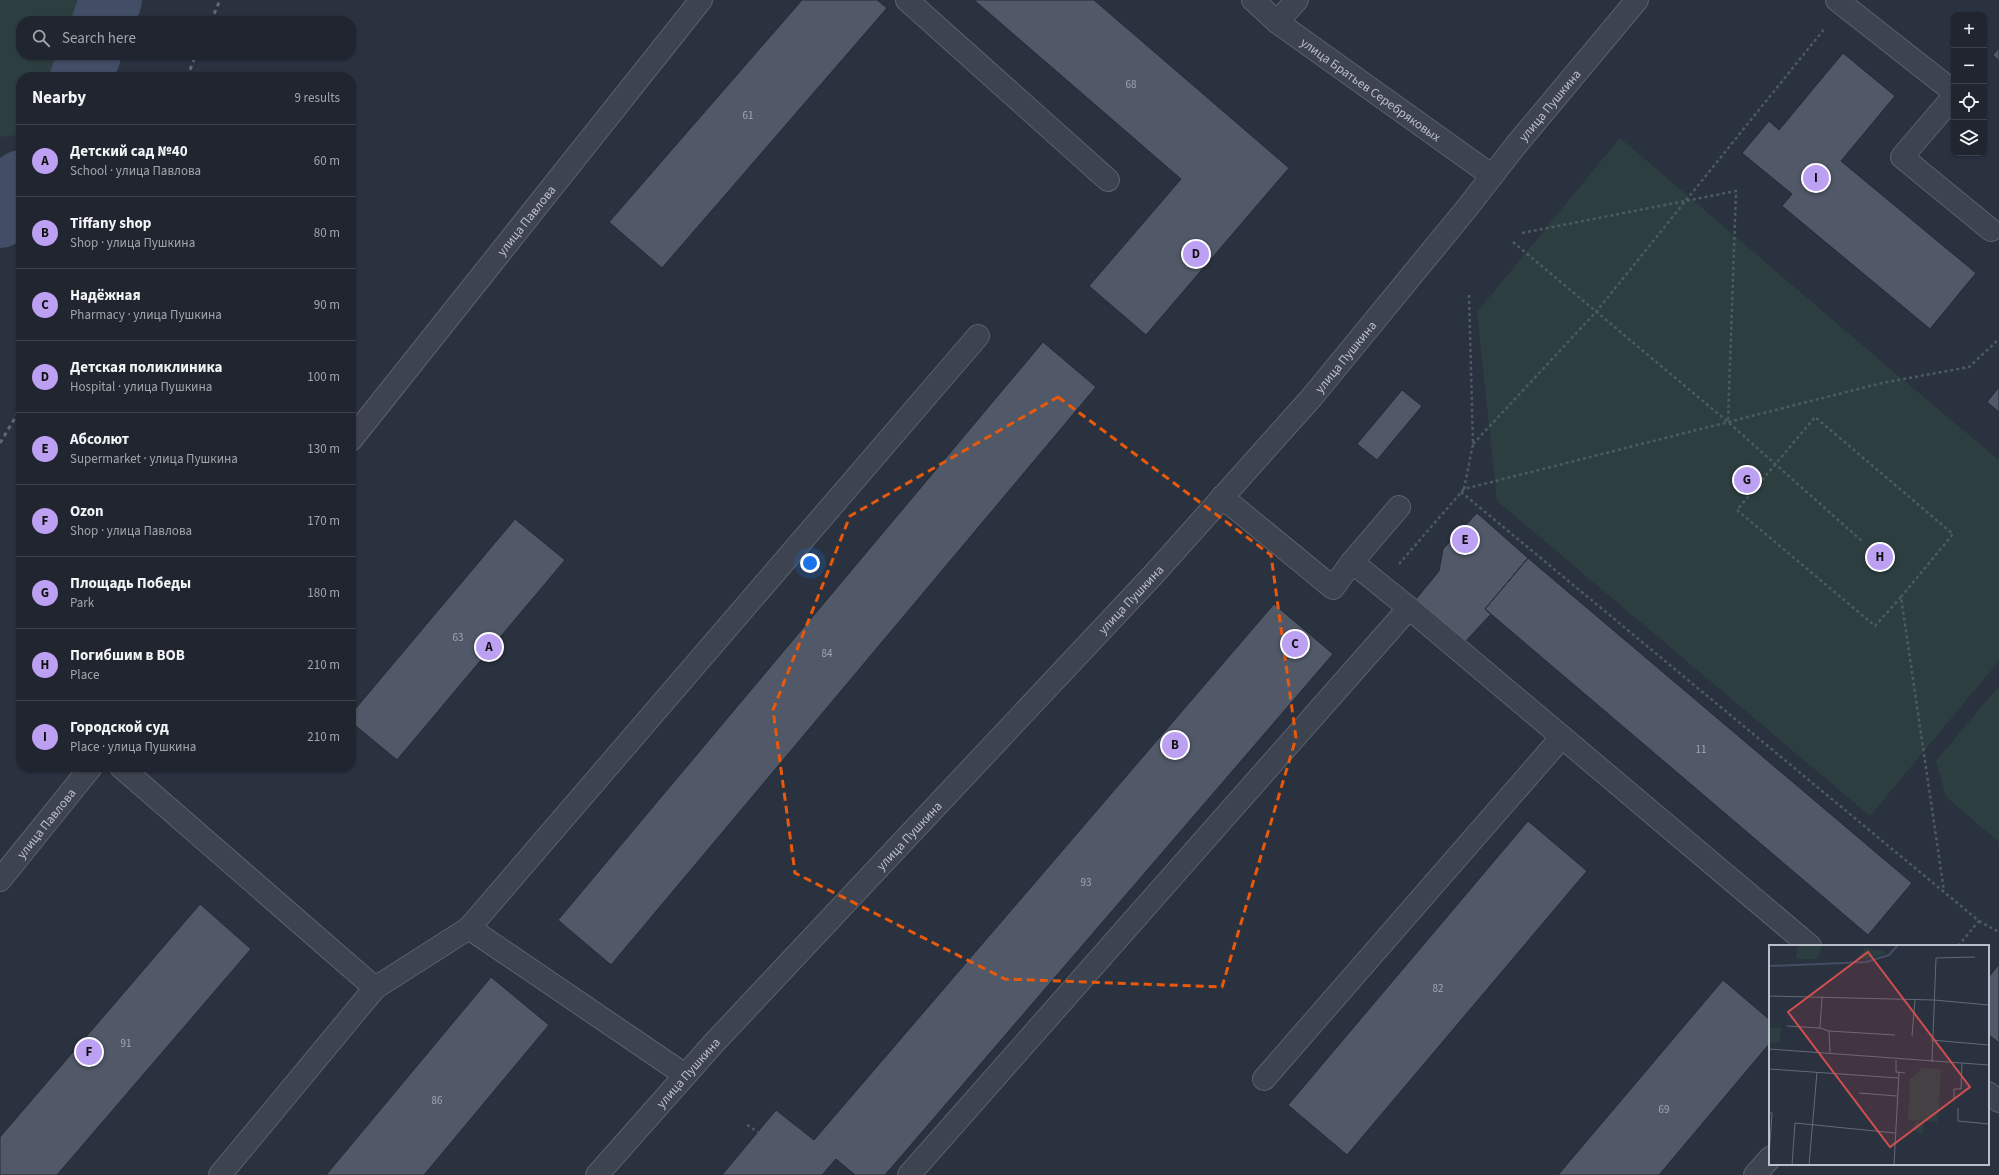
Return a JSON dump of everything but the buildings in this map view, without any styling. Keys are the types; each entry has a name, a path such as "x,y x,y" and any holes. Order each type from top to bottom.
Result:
{"street":[{"name":"улица Павлова","path":"356,434 701,0"},
{"path":"907,0 1108,180"},
{"name":"улица Братьев Серебряковых","path":"1252,0 1277,22 1491,175"},
{"path":"1277,22 1297,0"},
{"name":"улица Пушкина","path":"597,1175 685,1075 1154,574 1312,397 1467,208 1491,175 1637,0"},
{"path":"1840,3 1951,90"},
{"path":"1951,100 1902,157 1991,230"},
{"path":"220,1175 375,988 469,928 978,336"},
{"path":"1222,497 1333,588 1352,562 1399,507"},
{"path":"1352,562 1409,608 1809,945"},
{"path":"909,1175 1409,608"},
{"path":"1264,1079 1562,737"},
{"name":"улица Павлова","path":"0,880 86,772"},
{"path":"127,772 375,988"},
{"path":"469,928 685,1075"},
{"path":"1989,1093 1999,1101"},
{"path":"1755,1175 1769,1159"}],"path":[{"path":"1473,444 1596,312 1686,201 1840,3"},
{"path":"1522,233 1736,191 1728,422"},
{"path":"1513,242 1728,422 1863,542"},
{"path":"1464,489 1473,444 1469,294"},
{"path":"1381,585 1464,489 1882,383 1969,367 1999,339"},
{"path":"1815,417 1953,534 1901,597 1875,626 1737,510 1815,417"},
{"path":"1461,492 1979,920 1999,932"},
{"path":"1901,597 1944,891"},
{"path":"1959,945 1979,920"},
{"path":"747,1125 758,1132"}],"highlighted area":[{"path":"1058,397 1271,555 1296,738 1222,987 1005,979 795,873 773,710 850,516"}],"shaded area":[{"path":"0,0 96,0 87,16 16,16 16,60 62,60 55,72 16,72 16,135 0,137"},
{"path":"1620,138 1999,460 1999,661 1870,816 1497,501 1477,312"},
{"path":"1997,688 1999,690 1999,842 1946,797 1936,761"}],"waterway":[{"path":"105,16 111,0"},
{"path":"83,72 88,60"},
{"path":"0,217 16,190"}],"railway":[{"path":"213,16 220,0"},
{"path":"189,72 194,60"},
{"path":"0,443 16,416"}],"place":[{"name":"Городской суд","path":"1816,178"},
{"name":"Детская поликлиника","path":"1196,254"},
{"name":"Площадь Победы","path":"1747,480"},
{"name":"Абсолют","path":"1465,540"},
{"name":"Погибшим в ВОВ","path":"1880,557"},
{"name":"Надёжная","path":"1295,644"},
{"name":"Детский сад №40","path":"489,647"},
{"name":"Tiffany shop","path":"1175,745"},
{"name":"Ozon","path":"89,1052"}]}
